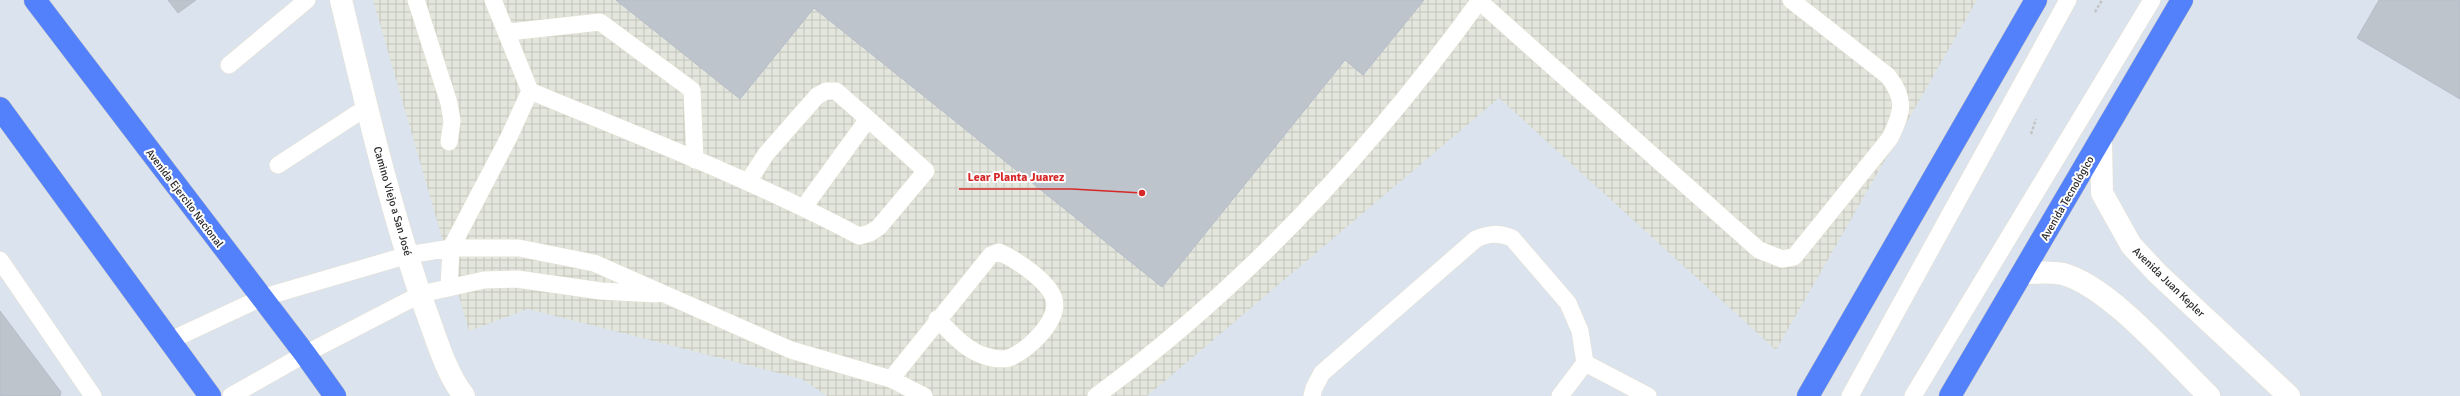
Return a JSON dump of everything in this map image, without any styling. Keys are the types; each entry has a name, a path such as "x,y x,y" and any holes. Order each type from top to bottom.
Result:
{"main road":[{"name":"Avenida Ejercito Nacional","path":"35,0 305,354 335,396"},
{"path":"1808,396 2036,0"},
{"name":"Avenida Tecnológico","path":"1950,396 2182,0"},
{"path":"0,108 210,396"}],"street":[{"name":"Camino Viejo a San José","path":"341,0 367,107 408,256 420,294 451,378 464,396"},
{"name":"Avenida Juan Kepler","path":"2101,140 2102,193 2131,244 2157,273 2289,396"},
{"path":"2023,273 2063,274 2086,284 2104,296 2209,396"}],"lane":[{"path":"229,65 307,0"},
{"path":"416,0 449,103 452,121 449,142"},
{"path":"449,288 451,248 509,137 530,91 508,32 493,0"},
{"path":"1096,396 1129,372 1250,268 1319,198 1445,48 1480,1 1759,250 1782,259 1794,256 1890,138 1898,122 1902,103 1898,89 1888,76 1792,0"},
{"path":"1850,396 2068,0"},
{"path":"1913,396 2152,0"},
{"path":"508,32 600,22 692,90 695,160"},
{"path":"530,91 804,206 859,236 870,233 879,227 926,171 836,91 826,91 817,96 766,154 748,182"},
{"path":"278,165 367,107"},
{"path":"804,206 868,119"},
{"path":"1312,396 1314,388 1322,373 1476,239 1488,234 1500,234 1512,238 1568,302 1580,331 1585,363 1560,396"},
{"path":"170,341 261,298 408,256 451,248 519,248 594,263 791,350 891,379 924,396"},
{"path":"891,379 938,319 991,255 999,252 1012,257 1044,284 1054,299 1052,321 1027,347 1009,358 984,356 966,348 938,319"},
{"path":"0,260 93,396"},
{"path":"230,396 305,354 420,294 484,280 517,279 602,291 667,294"},
{"path":"1585,363 1648,396"}],"shaded area":[{"path":"373,0 1977,0 1776,350 1499,98 1147,396 827,396 802,379 528,309 469,331"}],"building":[{"path":"168,0 196,0 178,13"},
{"path":"616,0 1424,0 1363,75 1345,60 1162,287 814,8 740,99"},
{"path":"2379,0 2460,0 2460,99 2357,38"},
{"path":"0,311 61,392 60,396 0,396"}],"place":[{"name":"Lear Planta Juarez","path":"1142,193"}]}
